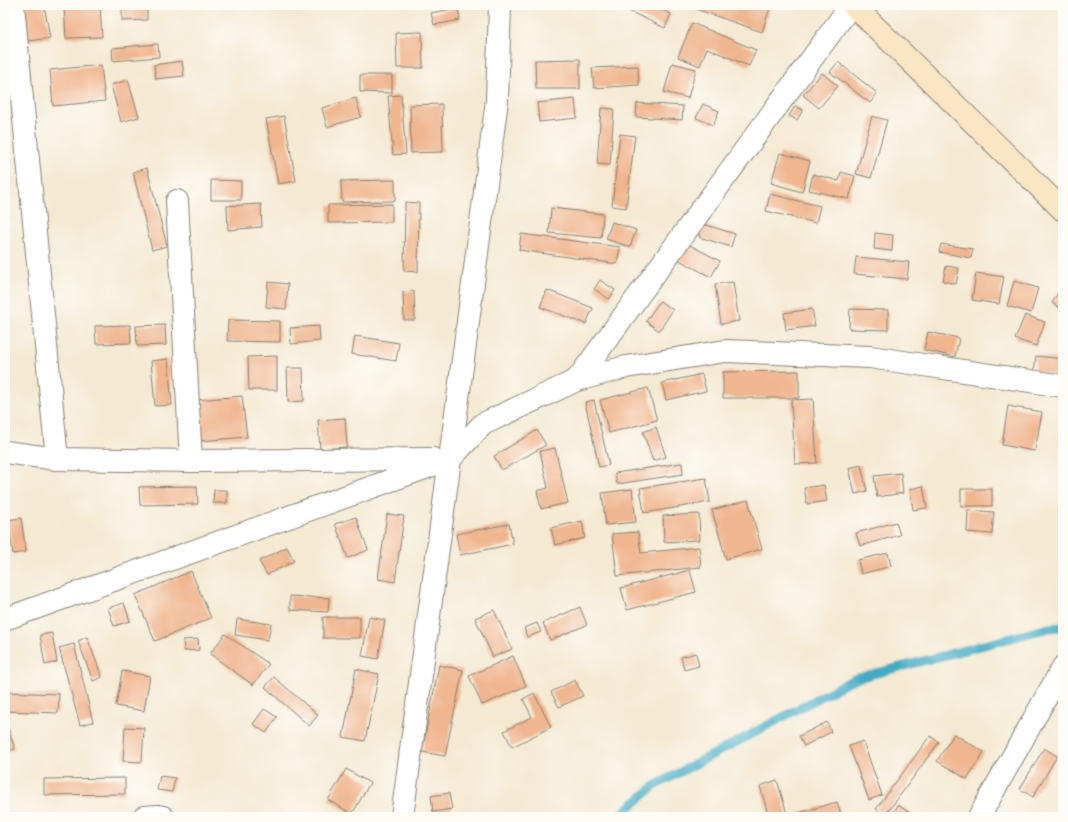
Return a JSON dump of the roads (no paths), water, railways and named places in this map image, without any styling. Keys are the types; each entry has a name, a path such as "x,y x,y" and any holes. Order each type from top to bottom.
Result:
{"street":[{"path":"13,5 57,458"},
{"path":"402,817 497,100 500,5"},
{"path":"577,380 852,5 1063,210"},
{"path":"177,201 191,461"},
{"path":"5,619 450,459 483,424 577,380 626,367 725,351 870,357 1063,386"},
{"path":"5,452 57,458 191,461 450,459"},
{"path":"979,817 1063,667"},
{"path":"144,817 163,817"}],"waterway":[{"path":"617,817 656,785 854,679 1049,628 1063,627"}]}
